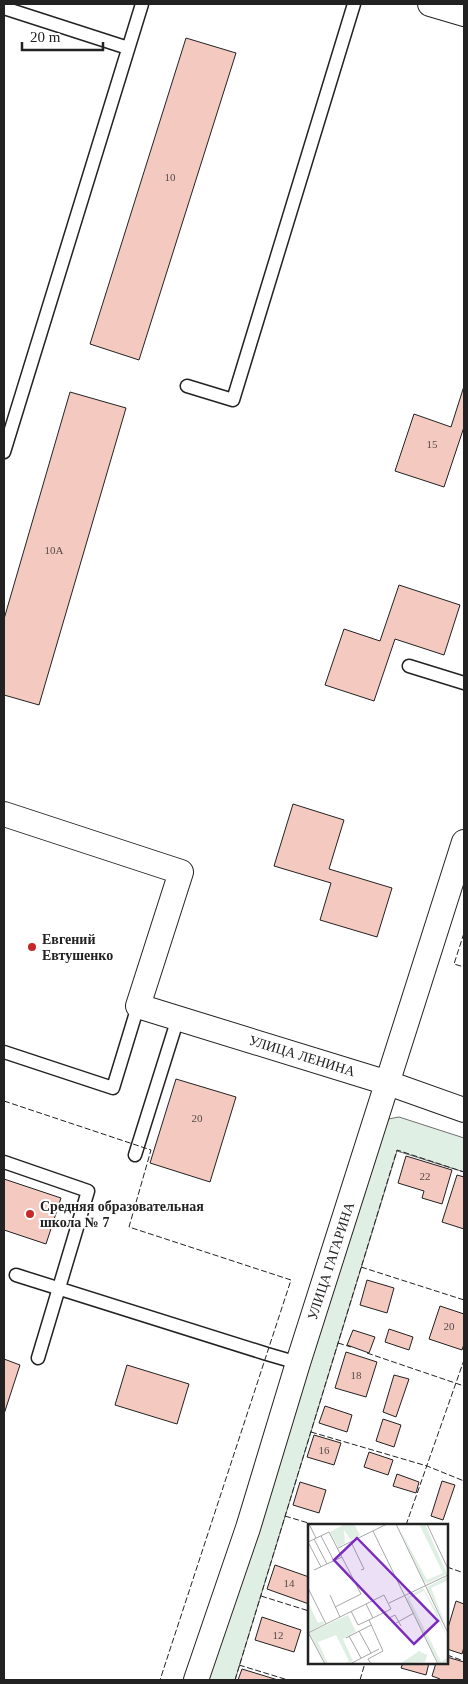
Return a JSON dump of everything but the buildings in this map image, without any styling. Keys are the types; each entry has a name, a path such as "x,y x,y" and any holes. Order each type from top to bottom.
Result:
{"street":[{"path":"430,4 464,14"},
{"path":"4,814 181,872 138,1006"},
{"name":"УЛИЦА ГАГАРИНА","path":"196,1680 248,1528 298,1363 464,842"},
{"name":"УЛИЦА ЛЕНИНА","path":"138,1006 388,1083 464,1110"}],"lane":[{"path":"4,452 142,4"},
{"path":"186,386 234,400 354,4"},
{"path":"4,8 128,48"},
{"path":"408,666 464,683"},
{"path":"4,1052 113,1088 138,1006"},
{"path":"135,1155 178,1018"},
{"path":"4,1162 88,1190 38,1358"},
{"path":"16,1275 298,1363"}],"green space":[{"path":"399,1117 464,1138 464,1172 397,1151 235,1680 199,1680 383,1120"}],"fence":[{"path":"464,933 454,964 464,967"},
{"path":"4,1101 151,1150 129,1227 291,1280 160,1680"},
{"path":"235,1680 397,1150 464,1172"},
{"path":"361,1267 464,1300"},
{"path":"338,1343 351,1347"},
{"path":"367,1353 464,1386"},
{"path":"406,1524 464,1360"},
{"path":"311,1432 427,1466 464,1481"},
{"path":"285,1516 312,1524"},
{"path":"448,1567 464,1573"},
{"path":"261,1596 308,1611"},
{"path":"448,1655 464,1661"},
{"path":"360,1680 365,1664"},
{"path":"239,1665 288,1680"}],"place":[{"name":"Евгений Евтушенко","path":"32,947"},
{"name":"Средняя образовательная школа № 7","path":"30,1214"}]}
